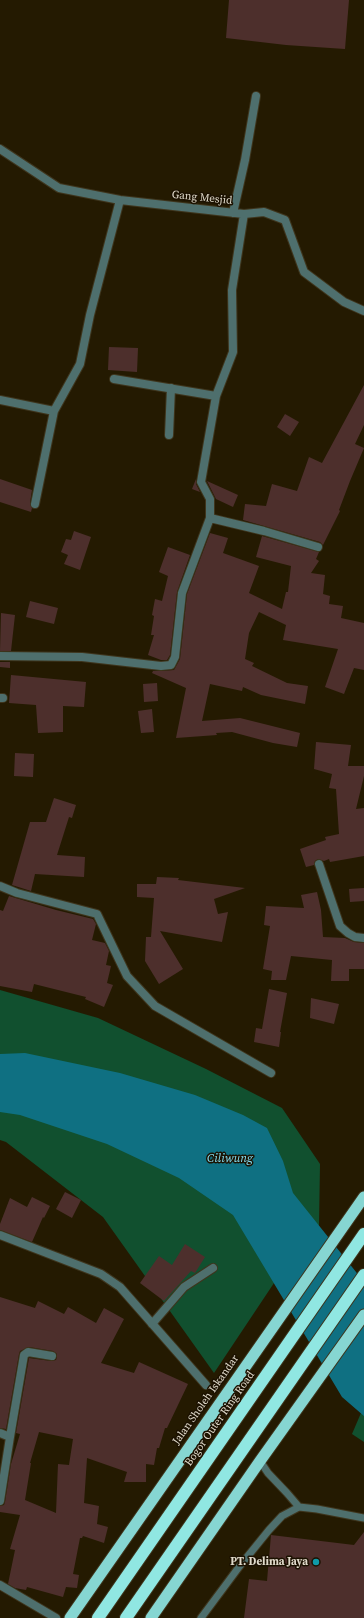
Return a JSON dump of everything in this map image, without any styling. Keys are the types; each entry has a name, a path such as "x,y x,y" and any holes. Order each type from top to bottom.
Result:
{"highway":[{"name":"Jalan Sholeh Iskandar","path":"70,1618 364,1197"},
{"name":"Bogor Outer Ring Road","path":"98,1618 364,1234"},
{"path":"126,1618 364,1275"},
{"path":"151,1618 364,1315"}],"street":[{"path":"233,212 245,160 256,96"},
{"name":"Gang Mesjid","path":"0,149 59,188 120,200 244,214 264,212 285,220 304,272 344,302 364,311"},
{"path":"35,504 54,411 80,364 90,315 120,200"},
{"path":"0,656 82,657 161,666 171,665 175,657 182,593 210,518 210,499 201,482 216,396 233,352 232,290 244,214"},
{"path":"114,379 216,396"},
{"path":"168,435 171,388"},
{"path":"0,400 54,411"},
{"path":"210,518 318,547"},
{"path":"319,864 340,926 355,937 364,938"},
{"path":"0,886 17,893 97,914 127,976 155,1006 271,1073"},
{"path":"0,1235 101,1274 120,1287 206,1385"},
{"path":"152,1324 184,1287 213,1268"},
{"path":"0,1501 24,1354 28,1352 52,1356"},
{"path":"0,1433 10,1437"},
{"path":"0,1585 56,1618"}],"lane":[{"path":"260,1461 268,1473 288,1493 299,1507"},
{"path":"201,1618 238,1567 282,1516 299,1507 364,1518"}],"green space":[{"path":"0,990 98,1018 206,1069 282,1108 320,1164 319,1225 274,1283 214,1373 103,1217 6,1142 0,1140"},
{"path":"364,1406 364,1442 352,1434"}],"water":[{"name":"Ciliwung","path":"25,1053 120,1073 195,1095 243,1115 267,1128 283,1161 293,1193 364,1282 364,1416 342,1397 233,1215 179,1178 107,1144 20,1115 0,1112 0,1054"}],"building":[{"path":"229,0 349,0 345,49 286,45 226,38"},
{"path":"109,347 138,348 137,372 108,370"},
{"path":"364,385 364,425 355,444 364,448 350,481 339,510 340,511 323,545 320,542 243,520 245,504 266,506 272,484 297,491 309,457 322,463"},
{"path":"285,414 299,422 290,436 277,427"},
{"path":"0,479 32,490 30,503 32,508 31,512 0,502"},
{"path":"196,479 196,484 200,492 192,489"},
{"path":"207,481 238,495 233,507 216,499"},
{"path":"74,531 91,537 80,570 64,564 68,555 61,552 66,539 71,540"},
{"path":"210,533 228,538 223,553 259,566 249,593 282,609 286,592 288,592 291,566 256,557 262,536 319,552 316,559 319,561 311,573 325,575 323,594 330,596 329,604 343,606 341,618 364,623 364,670 354,668 344,694 325,687 338,649 283,640 286,625 259,612 249,633 245,659 254,663 252,666 287,683 308,686 305,704 261,695 243,687 242,691 210,684 202,721 240,718 300,733 297,747 273,743 232,732 216,733 217,735 176,738 186,688 152,673 153,671 174,670 180,659 187,594"},
{"path":"168,547 190,555 177,592 170,655 167,660 161,660 148,655 154,635 151,635 154,616 152,615 155,599 162,601 168,576 159,572"},
{"path":"30,601 58,608 54,624 26,617"},
{"path":"1,613 15,615 11,651 0,651"},
{"path":"0,662 10,662 10,668 0,667"},
{"path":"11,675 86,682 84,707 63,706 63,732 38,733 36,705 9,703"},
{"path":"157,683 158,701 144,702 143,684"},
{"path":"152,709 154,732 141,733 138,711"},
{"path":"316,742 351,745 348,766 364,766 364,776 356,809 364,808 364,856 330,862 329,859 324,861 318,859 315,861 314,865 306,867 300,849 326,840 325,837 339,834 336,789 329,788 332,774 314,769"},
{"path":"15,753 34,754 33,777 14,776"},
{"path":"54,798 76,805 72,818 69,817 57,855 85,857 84,877 35,874 31,891 12,885 30,822 46,822"},
{"path":"157,877 179,878 178,880 245,888 214,899 218,914 228,912 222,942 160,931 183,969 159,984 145,961 146,937 151,937 154,898 137,897 137,884 156,884"},
{"path":"364,888 364,901 350,902 349,889"},
{"path":"317,892 321,910 323,937 345,938 354,942 364,943 364,969 349,969 349,981 331,981 332,960 291,956 286,980 271,980 272,971 263,969 270,926 264,925 266,906 304,908 301,895"},
{"path":"9,896 93,919 96,924 92,940 105,943 109,951 106,965 111,966 107,983 113,985 104,1007 85,999 86,997 34,984 32,992 0,986 0,910 3,911"},
{"path":"269,989 287,993 280,1032 279,1047 254,1042 256,1028 262,1029"},
{"path":"311,998 339,1004 334,1024 310,1018"},
{"path":"65,1192 81,1200 72,1218 56,1209"},
{"path":"32,1197 50,1206 44,1218 43,1217 32,1242 0,1230 0,1224 10,1198 27,1207"},
{"path":"185,1244 205,1257 195,1273 191,1271 164,1301 140,1283 159,1256 172,1265"},
{"path":"0,1297 35,1308 38,1301 64,1314 68,1307 96,1323 104,1308 124,1319 101,1363 134,1373 139,1362 188,1384 167,1428 165,1428 159,1448 157,1448 154,1465 146,1464 146,1482 124,1482 127,1472 87,1458 84,1503 99,1506 97,1524 108,1527 104,1543 83,1536 80,1538 73,1574 79,1575 77,1588 66,1587 63,1597 27,1587 26,1590 15,1588 8,1584 15,1550 10,1549 20,1515 0,1512 0,1506 4,1505 5,1502 11,1464 20,1434 16,1433 29,1358 51,1361 56,1360 57,1354 53,1351 29,1347 20,1351 6,1429 0,1428","holes":["39,1432 73,1439 69,1465 58,1464 56,1513 25,1500 30,1463"]},
{"name":"PT. Delima Jaya","path":"364,1532 364,1618 244,1618 249,1579 267,1581 271,1535 354,1545"}],"place":[{"name":"PT. Delima Jaya","path":"316,1562"}]}
